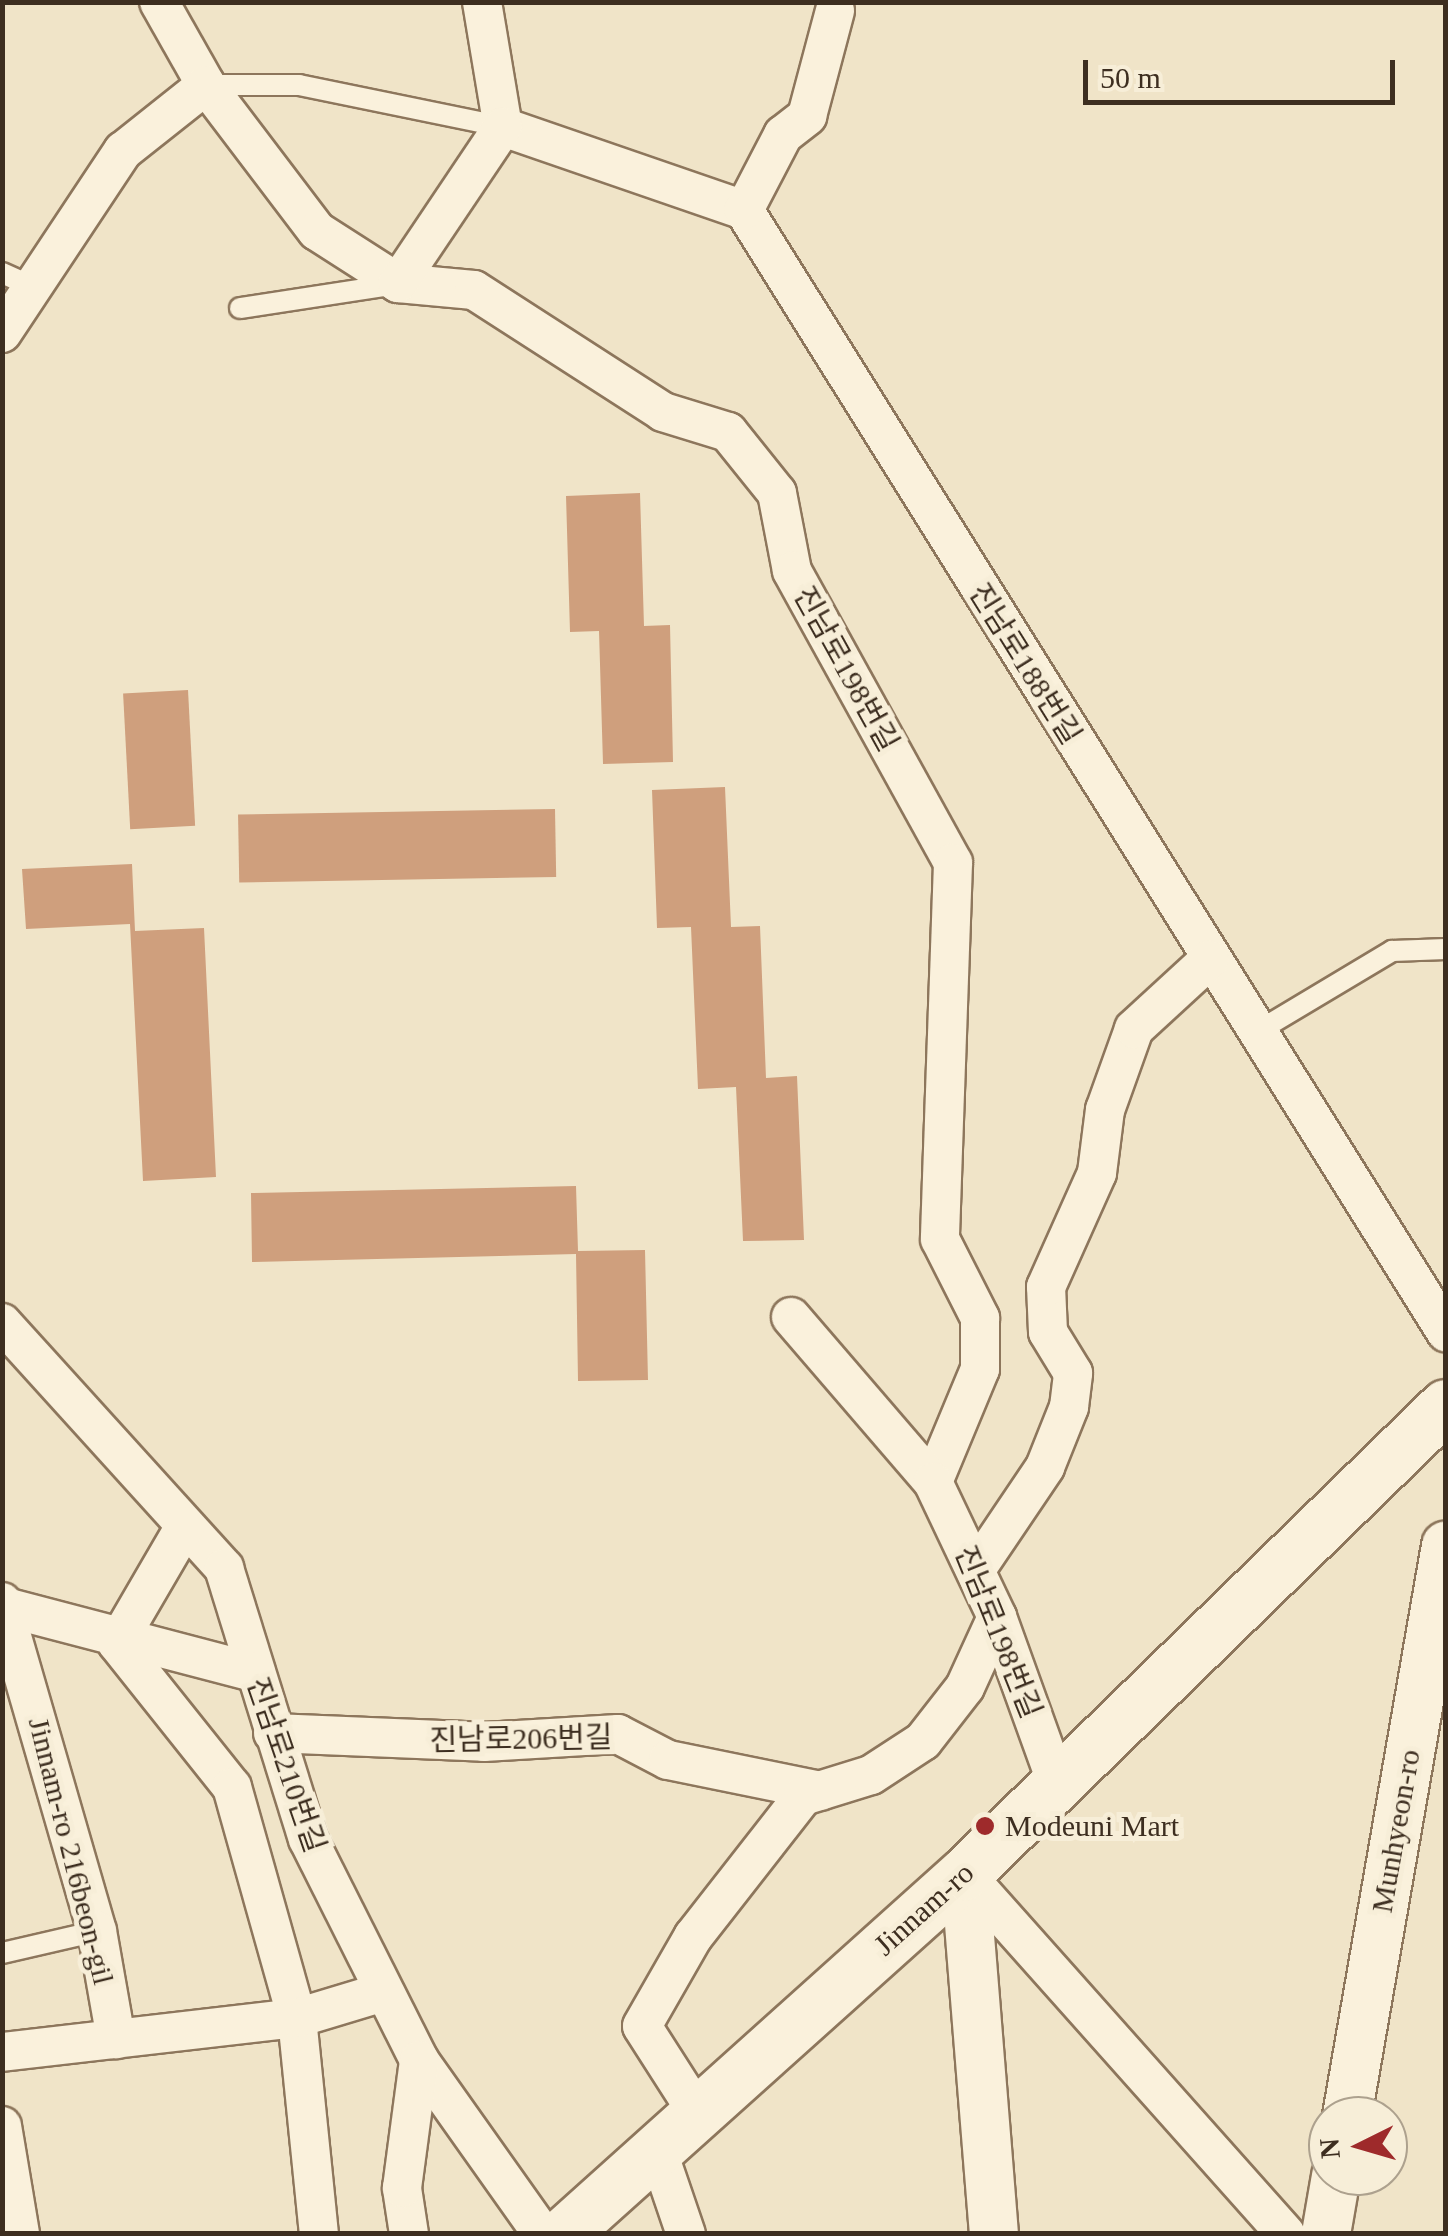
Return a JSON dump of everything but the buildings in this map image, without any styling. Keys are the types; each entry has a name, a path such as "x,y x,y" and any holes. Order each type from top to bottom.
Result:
{"main road":[{"name":"Jinnam-ro","path":"564,2234 695,2109 966,1874 1446,1406"}],"street":[{"name":"진남로198번길","path":"159,2 206,85 318,231 398,284 474,290 663,412 728,432 777,494 792,571 952,863 940,1238 980,1318 980,1370 933,1482"},
{"path":"398,284 502,127 482,2"},
{"path":"502,127 744,210 783,135 807,116 835,11"},
{"path":"2,334 18,280 122,151 206,85"},
{"name":"진남로188번길","path":"744,210 1209,960 1446,1332"},
{"path":"977,1568 1045,1468 1069,1407 1074,1373 1048,1332 1046,1287 1097,1173 1105,1110 1134,1029 1209,960"},
{"name":"진남로198번길","path":"791,1317 933,1482 997,1617 1056,1784"},
{"name":"진남로210번길","path":"2,1323 224,1568 253,1672 308,1839 419,2060 542,2234"},
{"path":"117,1643 184,1526"},
{"name":"Munhyeon-ro","path":"1350,2096 1446,1546"},
{"path":"4,1604 117,1643 253,1672"},
{"name":"Jinnam-ro 216beon-gil","path":"4,1604 96,1932 116,2038"},
{"name":"진남로206번길","path":"695,2109 642,2026 694,1937 803,1796 872,1775 923,1741 965,1687 997,1617"},
{"path":"117,1643 232,1787 297,2018 319,2234"},
{"name":"진남로206번길","path":"274,1733 484,1742 618,1734 668,1760 820,1791"},
{"path":"966,1874 994,2234"},
{"path":"966,1874 1286,2234"},
{"path":"2,2052 297,2018 384,1992"},
{"path":"409,2234 402,2188 419,2060"},
{"path":"2,2126 20,2234"},
{"path":"656,2146 686,2234"},
{"path":"1326,2234 1333,2196"}],"lane":[{"path":"206,85 299,85 502,127"},
{"path":"240,308 398,284"},
{"path":"1255,1033 1392,951 1446,949"},
{"path":"2,1952 96,1932"}],"place":[{"name":"Modeuni Mart","path":"985,1826"}]}
